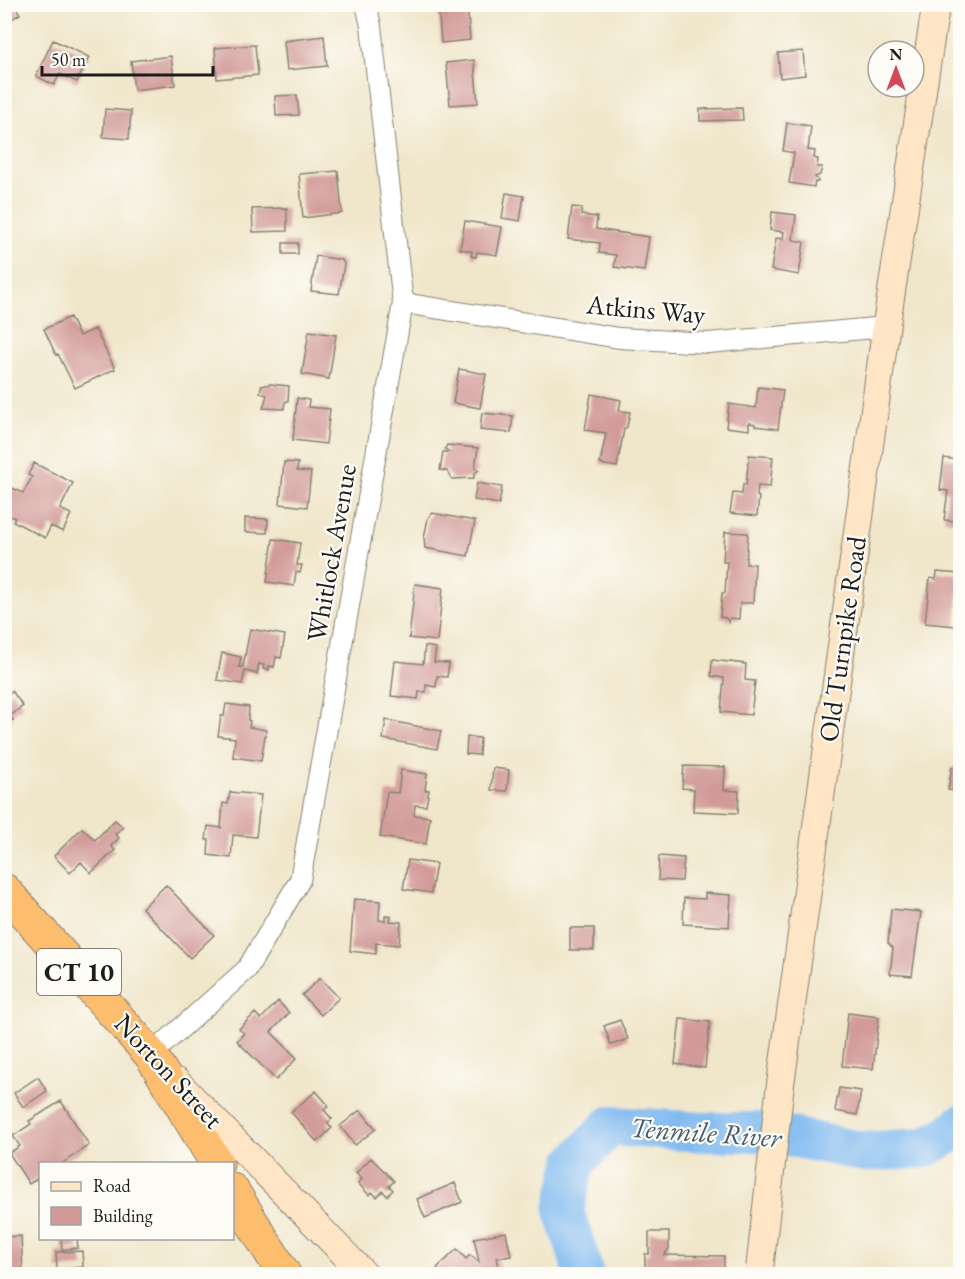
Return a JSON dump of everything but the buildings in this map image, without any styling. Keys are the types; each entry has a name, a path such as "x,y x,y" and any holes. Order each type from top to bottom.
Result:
{"highway":[{"name":"Norton Street","path":"4,890 151,1055"},
{"name":"CT 10","path":"151,1055 216,1162"},
{"path":"234,1193 284,1275"}],"main road":[{"name":"Old Turnpike Road","path":"759,1275 777,1113 886,327 936,4"},
{"name":"Norton Street","path":"151,1055 364,1275"}],"street":[{"name":"Whitlock Avenue","path":"151,1055 247,969 300,880 404,303 371,26 366,4"},
{"name":"Atkins Way","path":"404,303 619,338 708,343 886,327"}],"waterway":[{"name":"Tenmile River","path":"584,1274 564,1210 575,1163 610,1126 704,1132 767,1132 864,1152 924,1148 955,1131 960,1125"}]}
